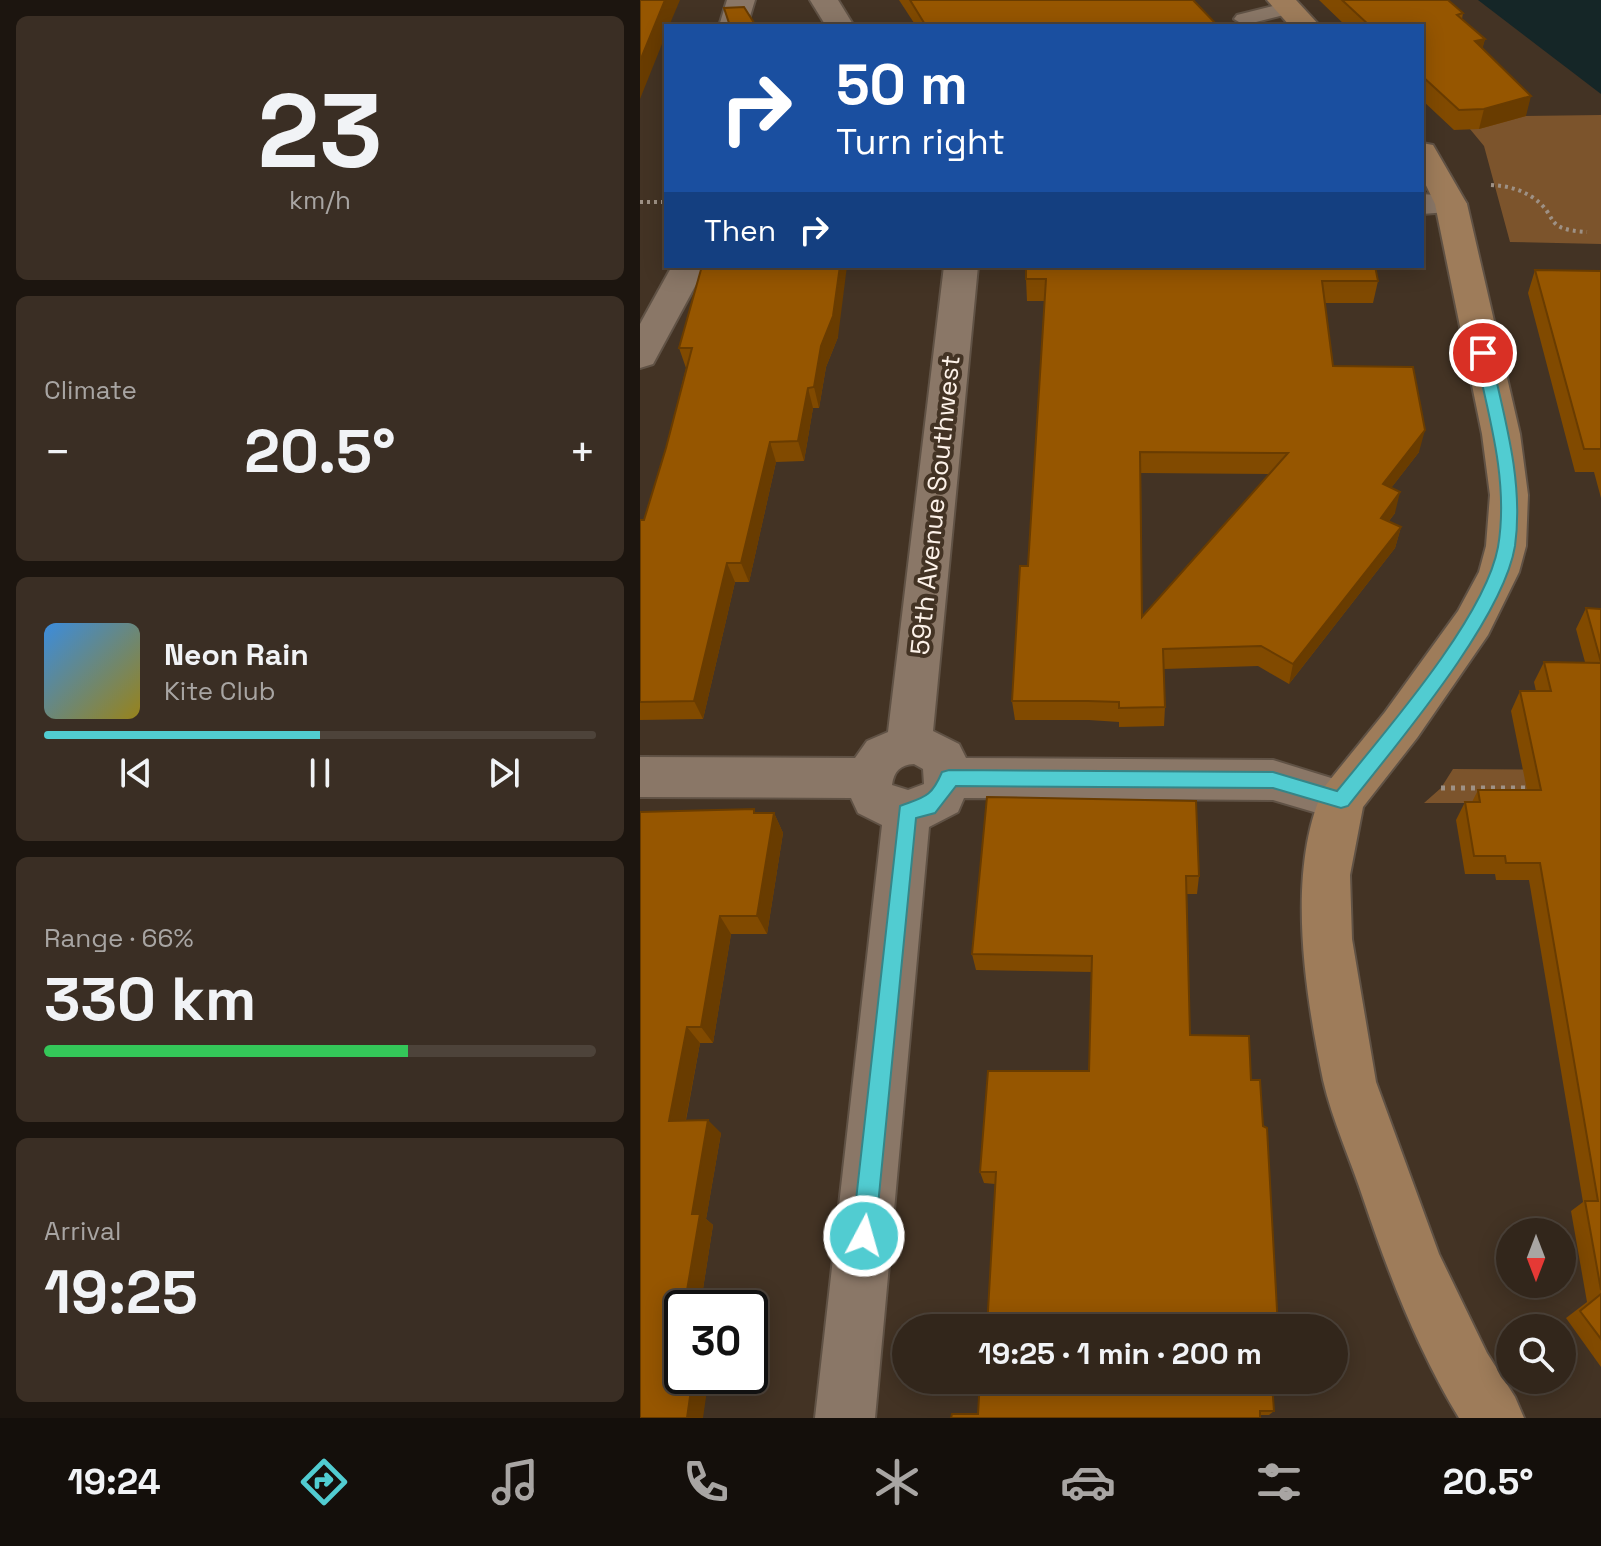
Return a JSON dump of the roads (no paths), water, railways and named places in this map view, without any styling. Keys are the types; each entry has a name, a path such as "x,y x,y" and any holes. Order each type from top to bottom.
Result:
{"main road":[{"path":"1424,155 1454,197 1501,434 1509,495 1506,546 1494,585 1473,623 1401,725 1341,800 1326,875 1327,939 1350,1082 1415,1266 1466,1374 1494,1418"}],"street":[{"path":"734,24 741,0"},
{"path":"824,0 839,24"},
{"path":"640,356 688,268"},
{"name":"59th Avenue Southwest","path":"909,745 961,268"},
{"path":"640,777 888,795 929,807 946,788 949,778 947,766 937,753 919,745 898,746 881,757 888,795 845,1418"},
{"path":"949,778 1273,780 1341,800"}],"lane":[{"path":"1244,19 1292,11"}]}
